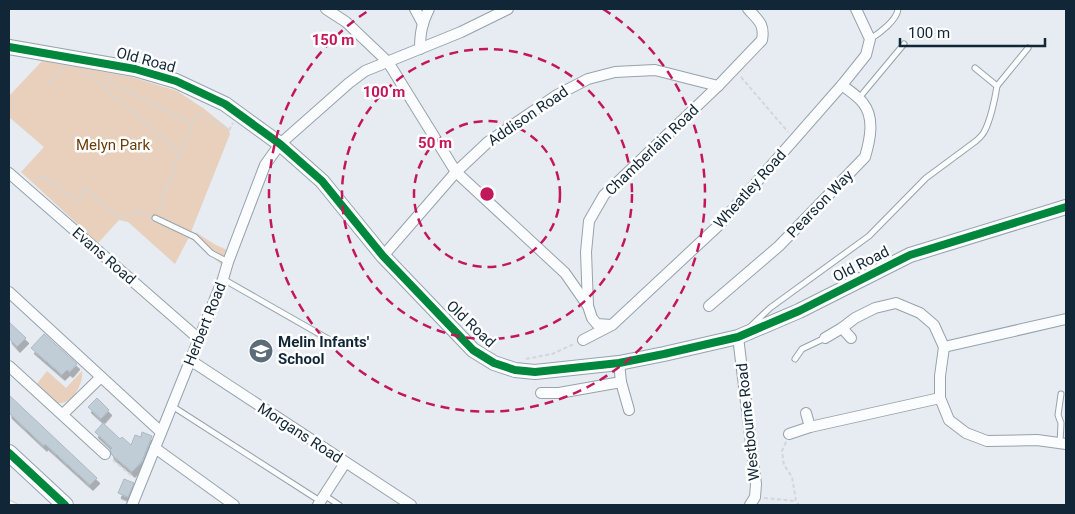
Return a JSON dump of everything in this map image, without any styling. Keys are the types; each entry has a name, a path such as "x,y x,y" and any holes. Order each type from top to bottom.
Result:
{"main road":[{"path":"9,453 65,505"}],"street":[{"path":"326,9 346,22 388,62 456,172 565,273 588,306 592,318 597,324 612,326"},
{"path":"416,9 422,24"},
{"path":"420,49 422,24 429,9"},
{"name":"Herbert Road","path":"132,505 223,279 265,165 280,144 365,71 461,32 508,9"},
{"name":"Chamberlain Road","path":"588,306 586,252 589,221 604,195 718,86 762,40 763,26 748,9"},
{"path":"856,9 870,39"},
{"name":"Wheatley Road","path":"583,340 612,326 718,225 794,140 866,55 870,39"},
{"name":"Old Road","path":"9,47 135,69 176,81 224,104 280,144 322,182 383,256 473,350 494,363 515,370 535,372 618,362 664,354 738,337 799,311 910,255 1066,207"},
{"name":"Addison Road","path":"383,256 456,172 488,142 557,95 588,79 615,72 655,70 718,86"},
{"name":"Pearson Way","path":"709,306 779,246 865,157 870,140 870,116 863,103 842,84"},
{"name":"Evans Road","path":"9,173 199,339"},
{"path":"9,292 161,432"},
{"path":"825,338 855,318 875,308 896,303 920,313 934,325 944,347 940,376 940,398 949,420 966,432 987,441 1037,440 1063,443"},
{"path":"944,347 1066,319"},
{"path":"842,328 851,338"},
{"name":"Westbourne Road","path":"738,337 756,484 752,501"},
{"name":"Morgans Road","path":"190,360 411,505"},
{"path":"618,362 621,382 629,410"},
{"path":"9,366 105,454"},
{"path":"63,414 101,377"},
{"path":"541,393 560,393 621,382"},
{"path":"789,434 810,426 940,398"},
{"path":"806,413 810,426"},
{"path":"155,448 234,505"},
{"path":"320,501 345,463"}],"lane":[{"path":"870,39 879,34 898,14 898,9"},
{"path":"859,99 904,44"},
{"path":"738,337 770,308 869,236 926,178 976,142 987,125 997,86 1028,48"},
{"path":"975,68 997,86"},
{"path":"155,218 195,237 210,253 228,262"},
{"path":"223,279 337,344"},
{"path":"795,359 802,349 825,338"},
{"path":"1061,394 1058,415 1061,423 1063,443"},
{"path":"172,406 320,501 339,505"}],"path":[{"path":"48,83 66,66"},
{"path":"734,69 794,140"},
{"path":"100,72 114,84 192,123"},
{"path":"82,73 90,76 180,153"},
{"path":"32,183 42,175 77,201 86,189 119,218 128,217 138,210 155,218 196,115 202,115 229,130 239,114"},
{"path":"522,359 552,354 583,340"},
{"path":"789,434 782,451 784,465 792,477 796,501 799,505"},
{"path":"105,454 142,483"},
{"path":"752,501 796,501"}],"green space":[{"name":"Melyn Park","path":"42,61 132,77 177,91 203,108 228,128 230,134 191,232 197,233 229,251 222,265 189,237 175,264 128,222 119,220 98,243 21,172 44,147 9,117 9,96"},
{"path":"47,371 66,388 82,371 81,381 73,397 63,403 58,403 49,398 36,385"}],"building":[{"path":"9,322 26,338 17,347 9,338"},
{"path":"44,334 77,364 70,372 67,370 62,375 31,348"},
{"path":"9,395 97,478 90,485 9,413"},
{"path":"97,398 109,410 101,419 88,407"},
{"path":"103,423 120,439 122,437 131,445 135,435 141,437 142,432 152,436 142,461 132,472 112,455 110,450 112,448 95,432"},
{"path":"124,479 134,483 128,497 118,493"}],"railway":[{"path":"9,502 15,505"}],"cycle path":[{"path":"9,47 135,69 176,81 225,104 280,144 322,181 383,256 473,350 494,363 515,370 535,372 619,363 738,337 799,311 910,255 1066,207"},
{"path":"9,453 65,505"}],"place":[{"name":"Melin Infants' School","path":"261,351"}]}
